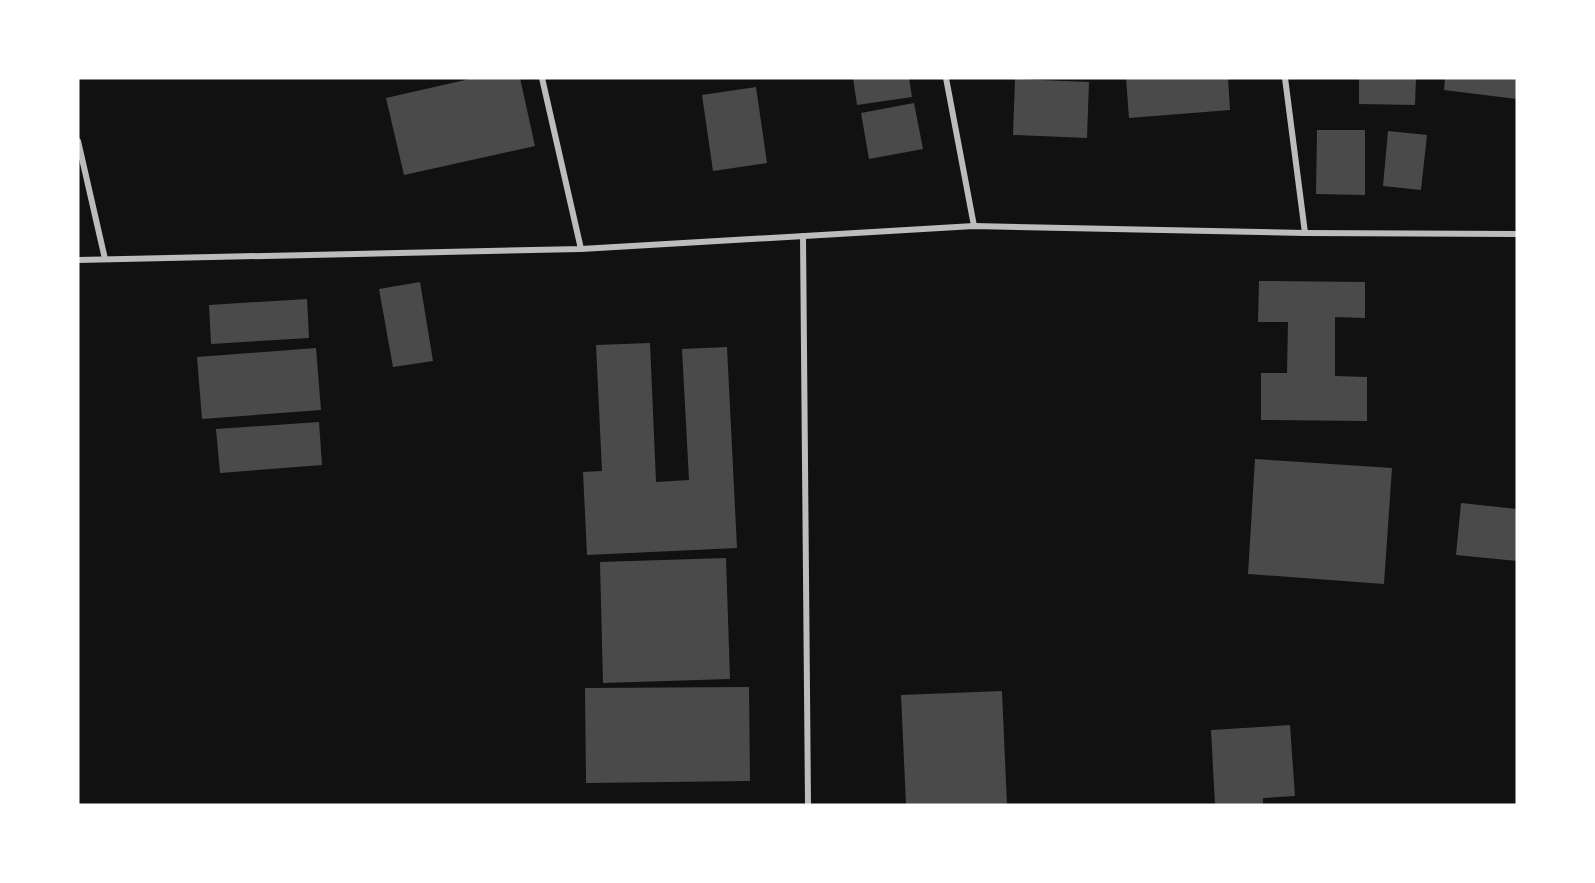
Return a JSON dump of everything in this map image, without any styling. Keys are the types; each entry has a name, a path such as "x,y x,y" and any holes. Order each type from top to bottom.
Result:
{"street":[{"path":"542,78 581,249"},
{"path":"946,78 975,226"},
{"path":"1285,78 1305,233"},
{"path":"78,141 105,259"},
{"path":"78,260 581,249 975,226 1305,233 1517,234"},
{"path":"803,236 808,805"}],"building":[{"path":"474,78 520,78 535,146 404,175 386,98"},
{"path":"853,78 909,78 912,97 857,105"},
{"path":"1126,78 1228,78 1230,110 1129,118"},
{"path":"1359,78 1416,78 1415,105 1359,104"},
{"path":"1445,78 1517,78 1517,99 1444,90"},
{"path":"1015,79 1089,82 1087,138 1013,135"},
{"path":"756,87 767,163 713,171 702,95"},
{"path":"914,103 923,149 869,159 861,113"},
{"path":"1317,130 1365,130 1365,195 1316,194"},
{"path":"1388,131 1427,135 1421,190 1383,186"},
{"path":"1259,281 1365,282 1365,318 1335,317 1335,376 1367,377 1367,421 1261,420 1261,373 1287,373 1288,322 1258,322"},
{"path":"420,282 433,361 393,367 379,289"},
{"path":"307,299 309,338 211,344 209,305"},
{"path":"650,343 656,482 689,480 682,349 727,347 737,548 587,555 583,472 602,471 596,345"},
{"path":"316,348 321,410 202,419 197,357"},
{"path":"319,422 322,465 220,473 216,429"},
{"path":"1255,459 1392,468 1384,584 1248,574"},
{"path":"1461,503 1517,509 1517,561 1456,555"},
{"path":"726,558 730,679 603,683 600,562"},
{"path":"749,687 750,781 586,783 585,688"},
{"path":"1002,691 1007,805 906,805 901,695"},
{"path":"1290,725 1295,796 1263,798 1263,805 1215,805 1211,730"}]}
